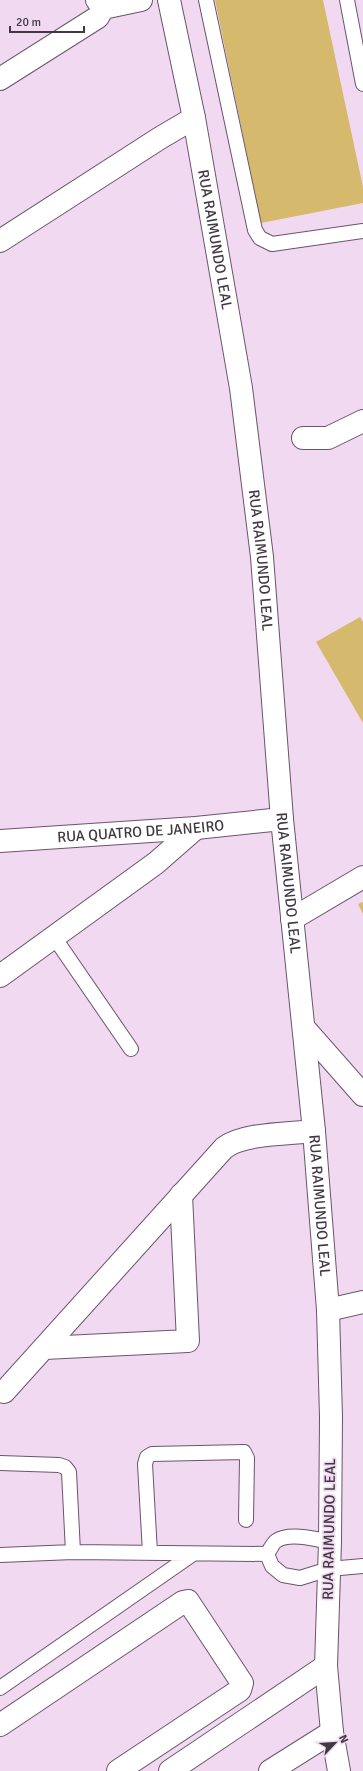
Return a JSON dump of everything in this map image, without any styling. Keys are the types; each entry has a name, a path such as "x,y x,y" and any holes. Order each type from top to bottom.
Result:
{"street":[{"path":"0,79 98,17 100,4 140,0"},
{"name":"RUA RAIMUNDO LEAL","path":"169,0 194,118 241,388 262,557 282,819 314,1131 328,1310 331,1417 330,1542 326,1666 332,1732 340,1771"},
{"path":"0,241 160,138 194,118"},
{"path":"303,438 328,438 363,421"},
{"name":"RUA QUATRO DE JANEIRO","path":"0,841 196,828 282,819"},
{"path":"0,976 156,863 196,828"},
{"path":"292,919 363,877"},
{"path":"304,1028 363,1095"},
{"path":"4,1392 224,1148 243,1138 314,1131"},
{"path":"44,1348 188,1341 181,1195"},
{"path":"328,1310 363,1302"},
{"path":"0,1725 183,1602 188,1601 242,1683 242,1686 240,1690 118,1771"},
{"path":"170,1771 326,1666"},
{"path":"270,1771 332,1732"}],"lane":[{"path":"206,0 255,230 260,238 272,244 363,231"},
{"path":"347,0 363,84"},
{"path":"54,937 131,1049"},
{"path":"150,1553 145,1464 147,1456 152,1454 244,1452 247,1458 246,1520"},
{"path":"0,1463 59,1466 68,1469 73,1552"},
{"path":"267,1554 276,1541 293,1536 330,1542"},
{"path":"0,1555 73,1552 267,1554"},
{"path":"0,1688 193,1554"},
{"path":"267,1554 272,1566 283,1575 300,1578 329,1569 363,1566"}],"building":[{"path":"215,0 323,0 363,187 363,203 261,223"},
{"path":"360,617 363,622 363,723 316,642"},
{"path":"363,902 363,914 358,904"}]}
